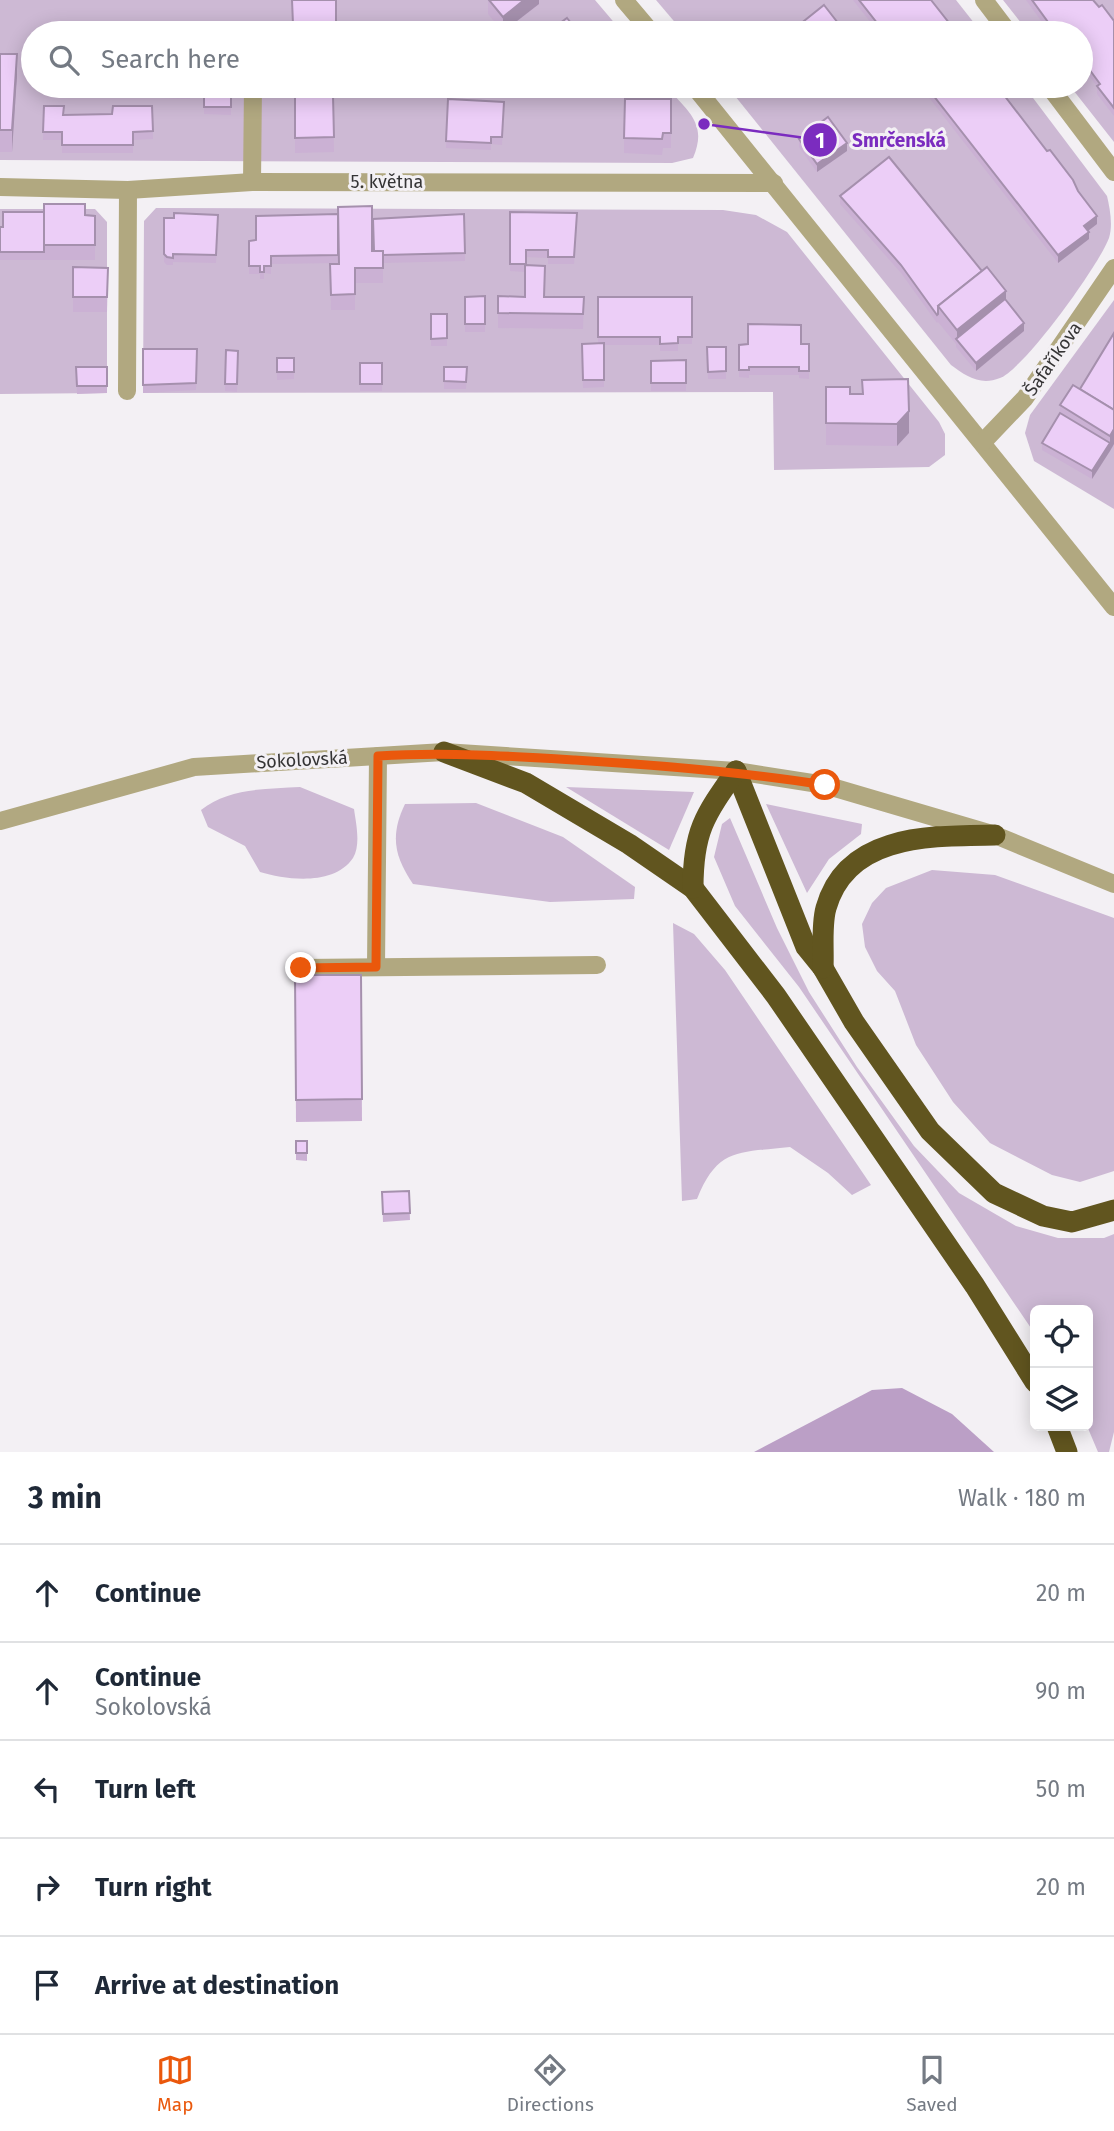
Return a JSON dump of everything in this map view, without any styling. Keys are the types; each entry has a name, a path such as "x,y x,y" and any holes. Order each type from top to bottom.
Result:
{"highway":[{"path":"444,752 526,783 629,844 693,888 776,996 975,1286 1030,1374"},
{"path":"693,888 693,851 706,814 736,771"},
{"path":"736,771 789,910 806,947 823,968 854,1022 930,1131 994,1193 1043,1216 1072,1222 1114,1210"},
{"path":"823,968 825,910 845,869 871,852 924,836 995,835"},
{"path":"1059,1431 1067,1452"}],"street":[{"path":"624,0 642,21"},
{"path":"984,0 1000,21"},
{"path":"252,182 253,98"},
{"path":"704,98 1114,607"},
{"path":"1058,98 1114,172"},
{"name":"5. května","path":"0,187 128,190 252,182 774,183"},
{"path":"127,391 128,190"},
{"name":"Šafaříkova","path":"983,442 1026,398 1114,268"},
{"name":"Sokolovská","path":"0,821 194,767 444,752 736,771 825,785 995,835 1114,884"},
{"path":"376,967 378,756"},
{"path":"301,968 597,965"}],"shaded area":[{"path":"0,0 595,0 613,21 21,21 21,98 677,98 693,119 698,136 693,158 672,163 0,160"},
{"path":"656,0 956,0 973,21 674,21"},
{"path":"1003,0 1114,0 1114,142 1079,98 1093,98 1093,21 1020,21"},
{"path":"737,98 1033,98 1107,196 1111,222 1109,238 1077,292 1043,336 1011,370 1000,378 986,381 974,379 951,365"},
{"path":"156,208 723,210 756,215 787,232 939,422 945,434 945,455 929,467 774,470 773,392 143,393 144,221"},
{"path":"0,209 95,209 107,222 107,393 0,394"},
{"path":"1114,300 1114,509 1034,461 1025,433 1030,415"},
{"path":"300,787 354,809 357,847 353,858 345,867 322,877 283,877 260,872 245,846 208,827 201,810 223,797 235,794 261,789"},
{"path":"566,787 694,792 669,850"},
{"path":"476,803 563,837 635,887 634,899 550,902 413,884 398,855 396,845 397,826 405,804"},
{"path":"766,804 862,824 861,834 829,859 807,893"},
{"path":"730,818 777,928 809,992 857,1067 914,1146 959,1193 1016,1226 1058,1238 1104,1238 1114,1234 1114,1432 1109,1452 1098,1452 1089,1431 1093,1431 1093,1305 1030,1305 1030,1327 799,987 735,906 714,857 722,824"},
{"path":"932,870 995,875 1114,918 1114,1171 1080,1182 1052,1175 990,1143 953,1102 916,1045 895,991 877,971 865,947 862,924 872,903 886,888"},
{"path":"673,923 694,934 725,970 871,1185 852,1195 828,1173 790,1147 744,1152 722,1161 705,1182 697,1199 682,1201"},
{"path":"902,1388 952,1414 994,1452 754,1452 872,1390"}],"building":[{"path":"292,0 336,0 336,21 293,21"},
{"path":"489,0 524,0 503,17"},
{"path":"859,0 931,0 948,21 876,21"},
{"path":"1032,0 1093,0 1099,7 1102,5 1114,21 1114,108 1097,86 1100,84 1093,74 1093,21 1047,21"},
{"path":"824,5 836,21 804,21"},
{"path":"0,54 17,54 12,130 0,130"},
{"path":"204,98 231,98 231,107 204,107"},
{"path":"295,98 333,98 334,137 295,138"},
{"path":"935,98 1006,98 1047,151 1050,150 1097,216 1084,226 1089,232 1058,255"},
{"path":"448,99 504,102 502,137 491,137 491,143 446,141"},
{"path":"625,99 671,99 671,133 663,133 662,139 624,138"},
{"path":"44,106 64,106 63,115 112,114 113,106 152,106 153,131 133,132 133,145 62,145 62,132 43,132"},
{"path":"828,117 847,143 817,164 799,139"},
{"path":"889,157 982,271 938,306 937,315 901,265 840,196"},
{"path":"44,204 85,204 85,215 95,216 95,245 44,245"},
{"path":"372,206 372,251 383,251 383,268 355,268 355,294 331,295 330,264 339,264 338,207"},
{"path":"3,212 44,212 44,252 0,252"},
{"path":"510,212 577,213 574,257 548,257 548,250 526,250 526,264 510,264"},
{"path":"174,213 218,215 216,255 173,254 173,258 164,254 164,218 174,218"},
{"path":"338,214 338,255 271,256 271,266 264,266 264,272 260,272 260,266 249,266 249,241 256,240 256,216"},
{"path":"464,214 465,253 383,255 383,251 374,251 373,219"},
{"path":"525,265 545,266 544,297 584,297 583,314 498,313 498,296 525,297"},
{"path":"73,267 108,268 107,297 73,297"},
{"path":"987,267 1006,291 957,330 938,306"},
{"path":"485,296 485,324 465,324 465,297"},
{"path":"598,297 692,297 692,337 678,337 678,343 660,344 660,337 598,337"},
{"path":"1005,299 1024,323 976,363 956,339"},
{"path":"431,314 447,314 447,338 431,339"},
{"path":"748,324 801,325 801,344 809,344 809,371 799,371 799,367 749,367 749,370 739,370 739,345 748,344"},
{"path":"1114,333 1114,410 1080,389"},
{"path":"604,343 604,380 583,380 582,344"},
{"path":"707,347 726,347 726,371 708,372"},
{"path":"143,349 197,349 196,383 143,385"},
{"path":"226,350 238,351 237,384 225,384"},
{"path":"277,358 294,358 294,372 277,372"},
{"path":"686,360 686,383 651,383 651,361"},
{"path":"360,363 382,363 382,384 360,384"},
{"path":"76,367 107,367 107,386 77,386"},
{"path":"444,367 467,367 466,382 444,381"},
{"path":"908,379 909,411 897,424 826,423 826,387 850,387 850,394 863,394 862,380"},
{"path":"1073,385 1114,410 1114,429 1110,436 1060,405"},
{"path":"1060,413 1110,443 1092,471 1042,443"},
{"path":"295,975 361,975 362,1099 296,1100"},
{"path":"296,1141 307,1141 307,1153 296,1153"},
{"path":"409,1191 410,1213 383,1214 382,1192"}],"place":[{"name":"Smrčenská","path":"704,124"}],"route":[{"path":"301,968 376,967 378,756 444,752 616,762 736,771 825,785"}]}
